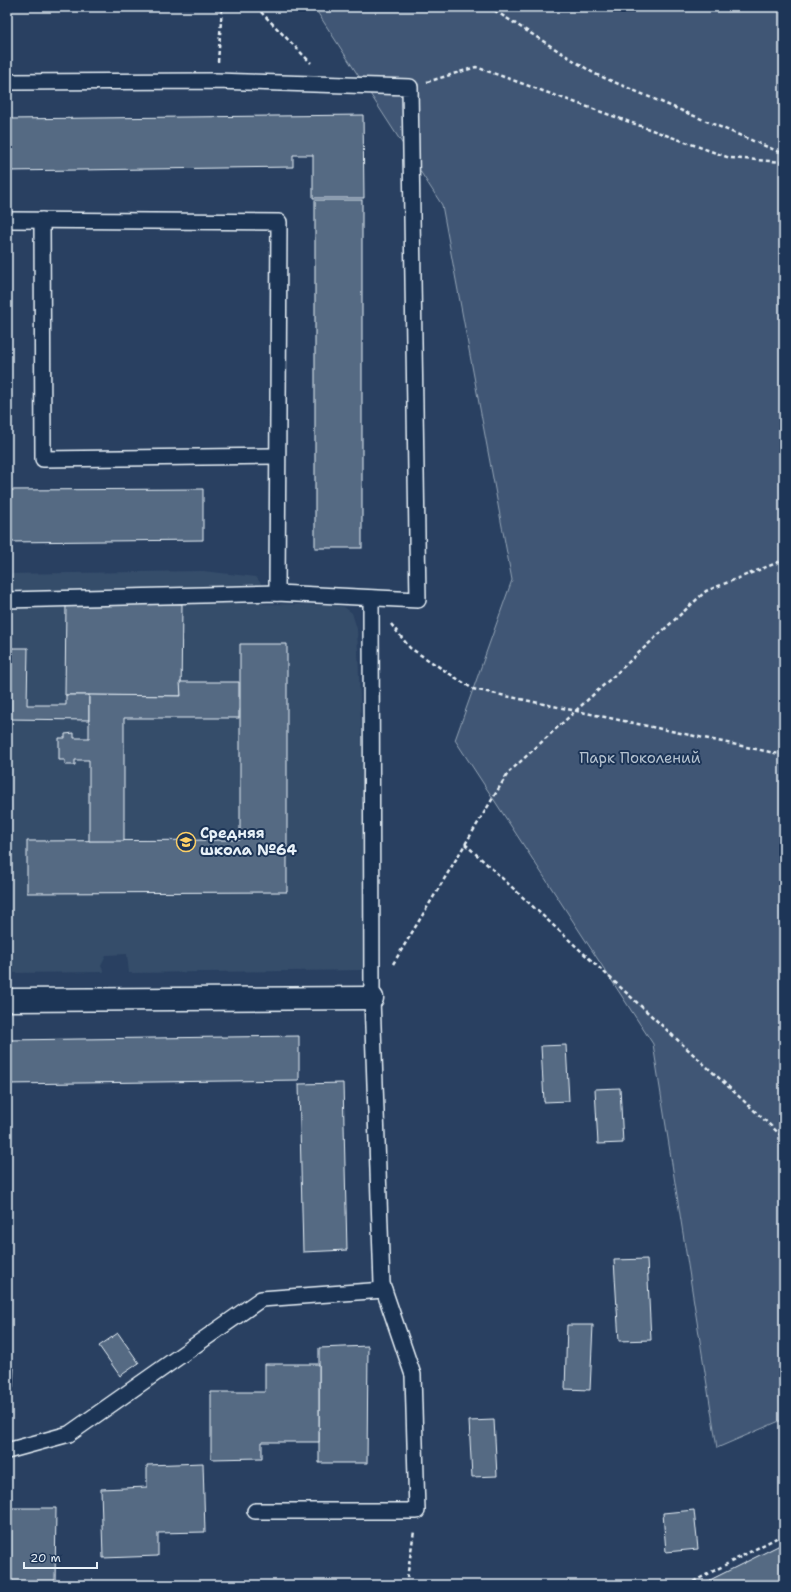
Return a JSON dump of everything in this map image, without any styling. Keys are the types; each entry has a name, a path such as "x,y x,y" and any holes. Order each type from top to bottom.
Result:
{"street":[{"path":"7,1000 372,998"}],"lane":[{"path":"7,82 216,81 410,87 418,600 277,593 7,600"},
{"path":"7,220 279,222 277,593"},
{"path":"42,220 43,459 277,456"},
{"path":"255,1511 418,1511 413,1375 382,1284 372,998 371,598"},
{"path":"7,1451 69,1434 261,1299 384,1290"}],"path":[{"path":"216,81 222,7"},
{"path":"256,7 333,85"},
{"path":"489,7 595,74 784,154"},
{"path":"410,87 476,68 730,158 784,162"},
{"path":"392,965 508,773 706,591 784,560"},
{"path":"371,598 410,648 473,689 784,755"},
{"path":"465,844 784,1138"},
{"path":"406,1585 418,1511"},
{"path":"687,1585 784,1534"}],"shaded area":[{"name":"Средняя школа №64","path":"203,571 256,577 262,585 263,604 335,605 344,607 352,613 357,629 371,958 363,970 129,973 127,954 106,955 101,965 104,972 7,973 7,574"}],"green space":[{"name":"Парк Поколений","path":"314,7 784,7 784,1419 717,1448 653,1044 455,740 512,580 442,205"}],"building":[{"path":"363,115 364,198 313,198 313,155 293,155 293,167 7,171 7,119"},
{"path":"315,200 362,200 362,548 315,548"},
{"path":"203,489 203,540 7,542 7,490"},
{"path":"66,603 182,604 181,696 65,695"},
{"path":"240,644 287,644 287,892 27,893 27,841 240,840"},
{"path":"7,648 28,648 27,705 66,705 66,695 89,695 89,720 8,719"},
{"path":"180,682 239,682 239,718 124,718 124,841 89,841 89,760 75,760 75,765 65,765 65,760 59,760 59,738 65,738 65,734 74,733 74,738 89,738 89,695 181,696"},
{"path":"299,1036 299,1080 7,1084 7,1040"},
{"path":"566,1045 569,1101 544,1102 541,1046"},
{"path":"343,1083 347,1250 303,1252 299,1084"},
{"path":"620,1088 623,1143 598,1144 595,1089"},
{"path":"647,1259 651,1340 619,1341 614,1260"},
{"path":"567,1325 593,1325 590,1390 565,1389"},
{"path":"118,1333 139,1363 120,1376 99,1346"},
{"path":"368,1346 367,1463 319,1463 319,1348"},
{"path":"265,1364 319,1364 319,1442 262,1442 262,1458 211,1459 211,1392 265,1392"},
{"path":"7,1368 14,1368 13,1388 7,1388"},
{"path":"494,1420 497,1476 472,1477 469,1421"},
{"path":"203,1463 205,1532 158,1533 158,1556 103,1558 101,1489 147,1487 147,1465"},
{"path":"7,1508 56,1508 55,1585 7,1585"},
{"path":"694,1510 698,1549 666,1552 663,1513"},
{"path":"784,1543 784,1585 700,1585"}],"place":[{"name":"Средняя школа №64","path":"186,842"}]}
